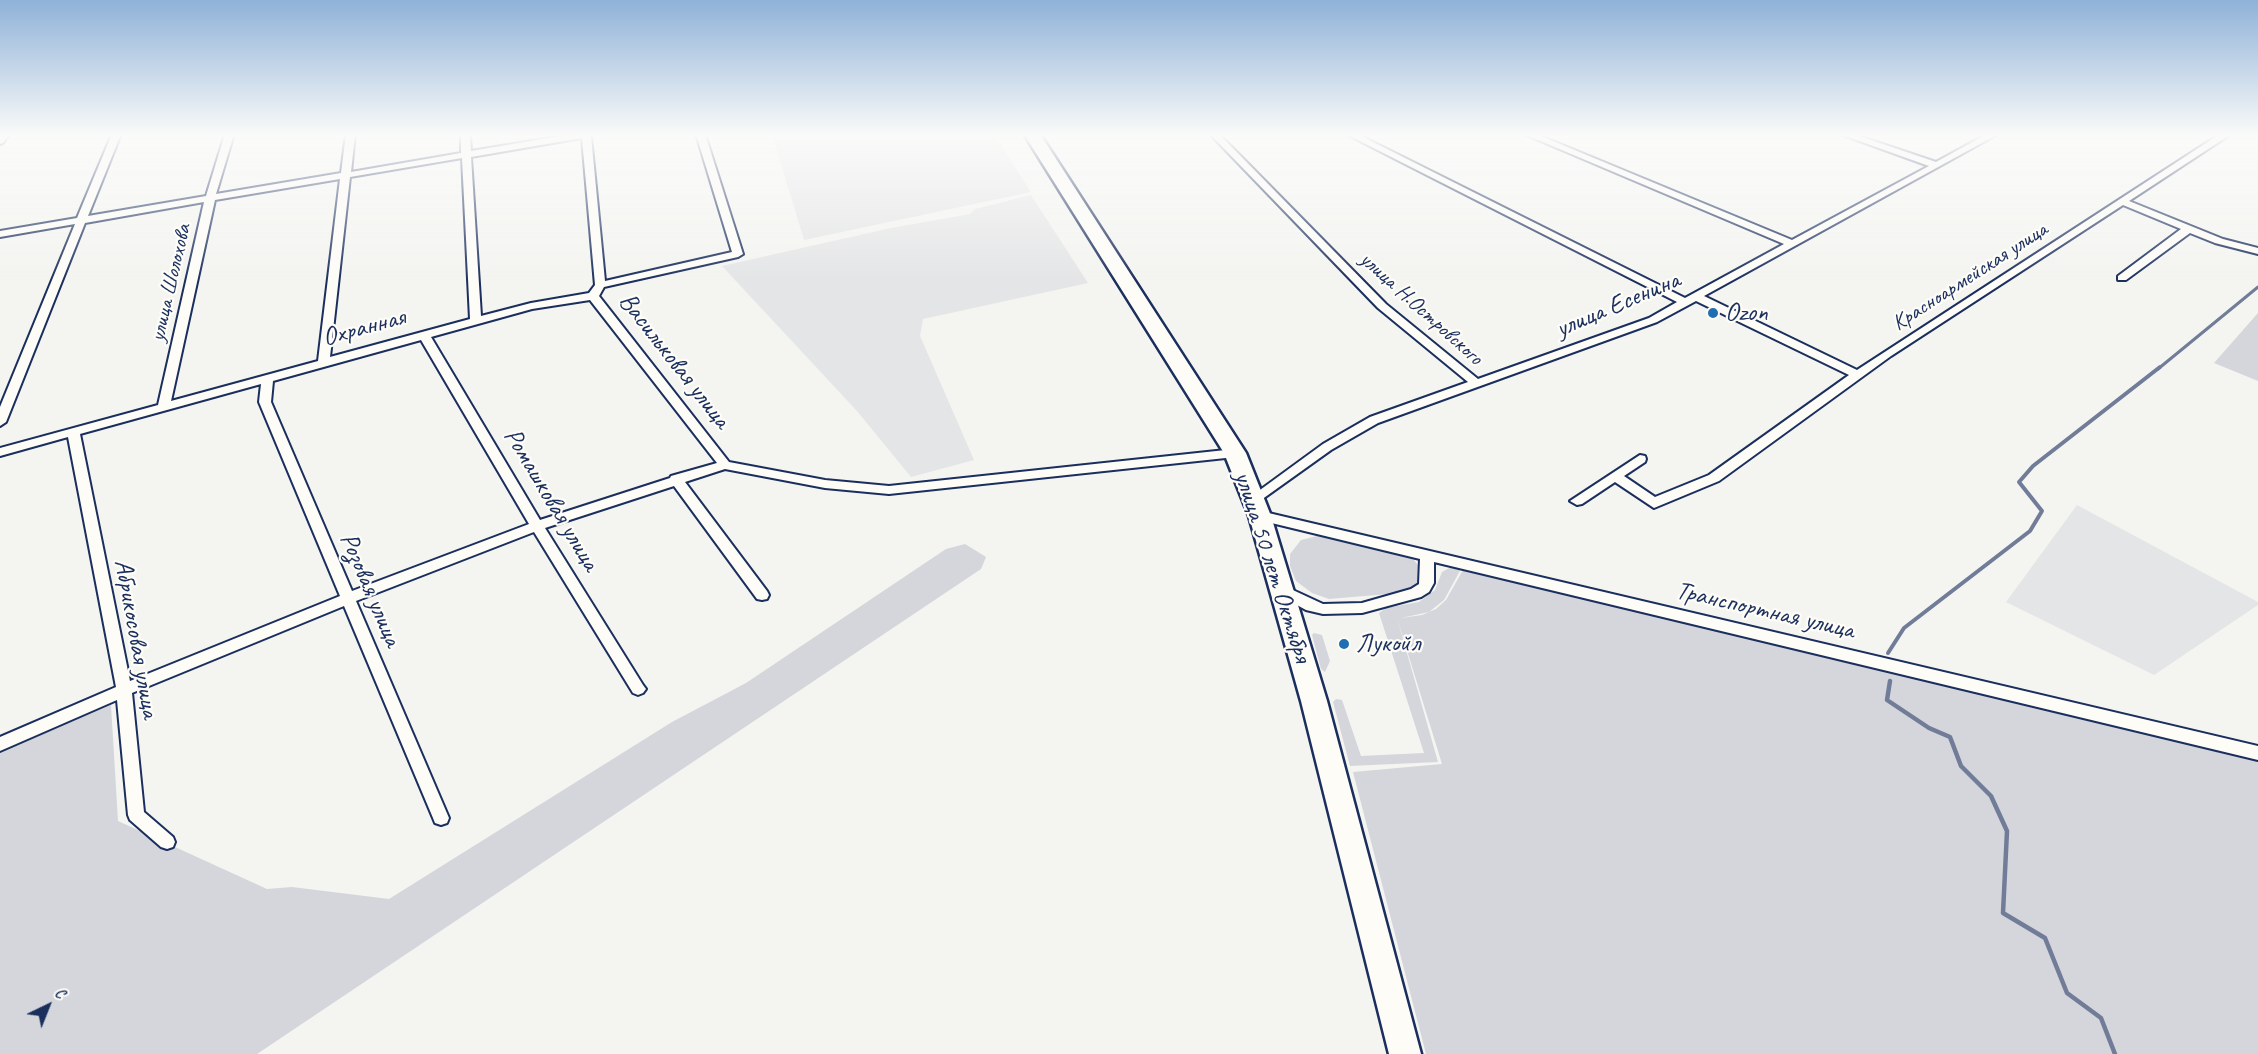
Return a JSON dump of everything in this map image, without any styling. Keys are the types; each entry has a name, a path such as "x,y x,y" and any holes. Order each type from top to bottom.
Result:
{"main road":[{"name":"улица 50 лет Октября","path":"1063,183 1234,453 1257,509 1282,590 1404,1050"}],"street":[{"path":"0,422 97,183"},
{"name":"улица Шолохова","path":"164,406 215,183"},
{"path":"0,234 306,183"},
{"path":"324,362 342,183"},
{"path":"468,183 476,321"},
{"path":"591,183 600,285 593,296"},
{"path":"600,285 738,254 716,183"},
{"name":"улица Н.Островского","path":"1262,183 1382,306 1477,384"},
{"path":"1451,183 1692,300 1858,375"},
{"path":"1646,183 1793,244"},
{"name":"улица Есенина","path":"1257,509 1327,447 1374,420 1653,320 1903,183"},
{"name":"Красноармейская улица","path":"1615,476 1654,503 1714,478 1858,375 2151,183"},
{"path":"2122,202 2242,249 2258,251"},
{"path":"2122,278 2188,229"},
{"name":"Охранная","path":"0,452 531,306 593,296"},
{"name":"Васильковая улица","path":"593,296 720,460"},
{"name":"Ромашковая улица","path":"424,335 537,526 638,689"},
{"name":"Розовая улица","path":"267,378 265,402 441,818"},
{"name":"Абрикосовая улица","path":"72,432 124,690 136,815 167,842"},
{"path":"0,744 124,690 347,599 537,526 676,479 720,460 825,484 889,490 1234,453"},
{"path":"1577,501 1640,459"},
{"path":"676,479 762,596"},
{"name":"Транспортная улица","path":"1257,509 1427,555 2258,753"},
{"path":"1282,590 1311,606 1323,609 1362,608 1416,593 1424,588 1427,583 1427,555"}],"shaded area":[{"path":"787,183 1025,183 1031,192 804,240"},
{"path":"1031,195 1088,283 923,319 920,336 974,460 911,477 857,411 722,266 891,228 970,214 975,209"},
{"path":"2258,313 2258,381 2214,363"},
{"path":"2077,505 2258,602 2258,605 2154,675 2006,602"},
{"path":"1321,535 1413,559 1422,570 1419,583 1410,590 1400,593 1329,599 1312,593 1296,581 1290,566 1290,554 1301,540"},
{"path":"965,544 986,557 981,569 257,1054 0,1054 0,752 111,705 118,821 267,889 292,887 389,899 672,722 746,683 946,549"},
{"path":"1451,567 1461,569 1444,600 1429,612 1446,600 1463,570 2258,759 2258,1054 1426,1054 1353,772 1442,764 1397,618 1438,762 1350,766 1333,702 1336,699 1342,700 1361,756 1424,753 1379,613 1386,608 1419,602 1435,590 1442,572"},
{"path":"1314,633 1322,635 1330,661 1325,672 1321,669 1312,635"}],"waterway":[{"path":"2158,369 2258,287"},
{"path":"1888,653 1904,628 2030,531 2042,511 2019,482 2033,466 2160,367"},
{"path":"1890,681 1887,700 1929,728 1950,737 1961,766 1991,796 2007,831 2003,913 2045,938 2067,993 2101,1018 2115,1054"}],"place":[{"name":"Ozon","path":"1713,313"},
{"name":"Лукойл","path":"1344,644"}]}
